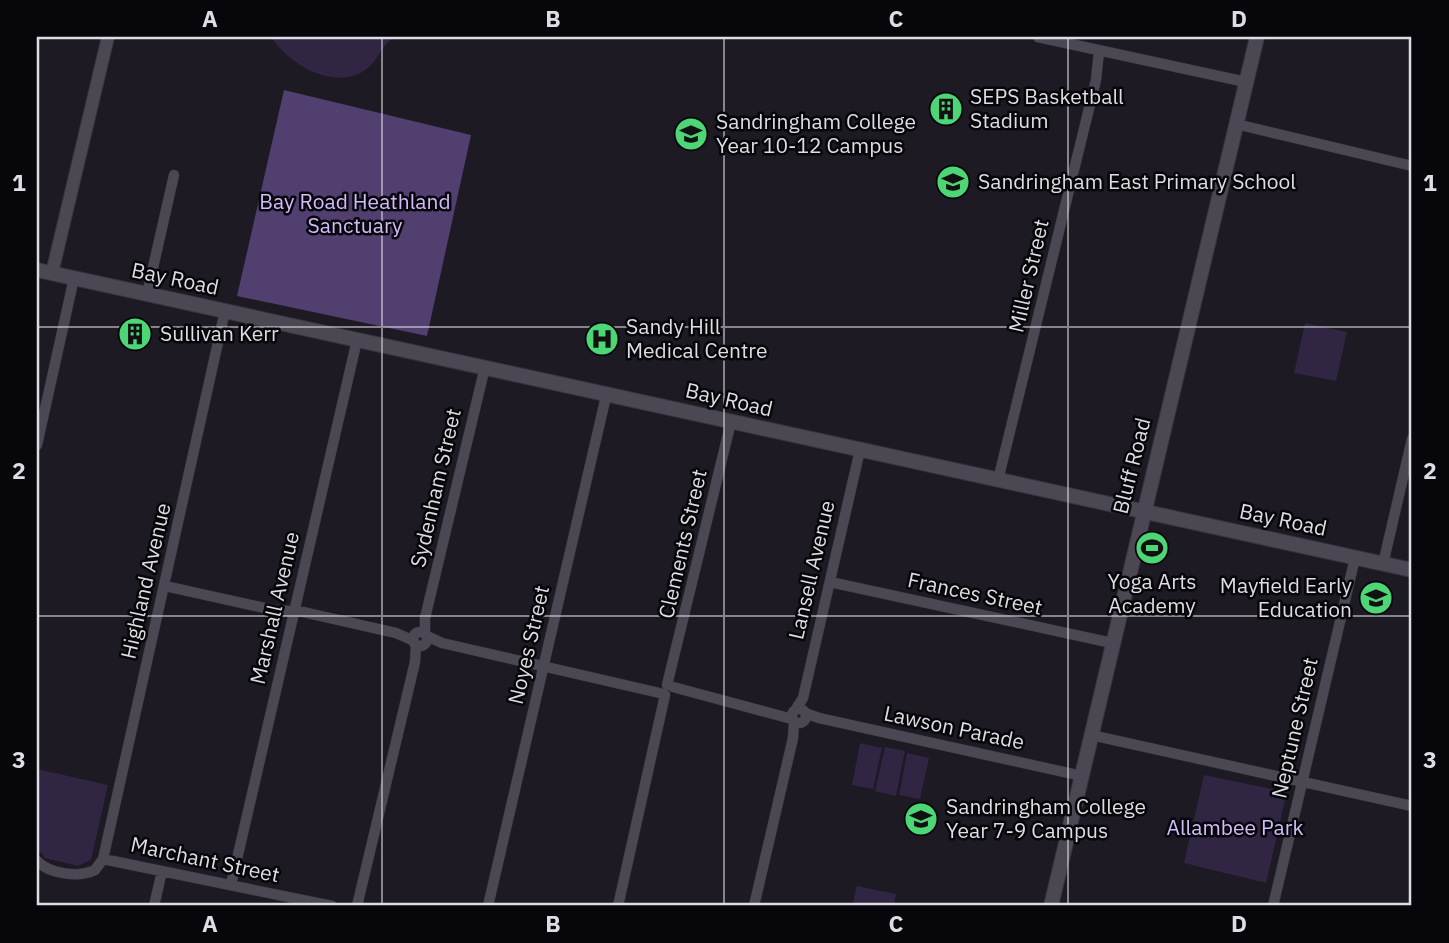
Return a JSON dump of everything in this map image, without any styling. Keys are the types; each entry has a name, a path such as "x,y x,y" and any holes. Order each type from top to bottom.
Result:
{"main road":[{"name":"Bluff Road","path":"1051,906 1257,37"},
{"name":"Bay Road","path":"37,270 607,392 731,422 1412,570"}],"street":[{"path":"52,273 108,37"},
{"path":"1038,37 1246,82"},
{"name":"Miller Street","path":"998,481 1103,52"},
{"path":"1236,124 1412,166"},
{"path":"147,294 174,175"},
{"path":"37,445 74,278"},
{"name":"Highland Avenue","path":"103,859 225,311"},
{"name":"Marshall Avenue","path":"231,885 357,340"},
{"name":"Sydenham Street","path":"358,906 485,367"},
{"name":"Noyes Street","path":"488,906 607,392"},
{"name":"Clements Street","path":"618,906 731,422"},
{"path":"1383,564 1412,439"},
{"name":"Lansell Avenue","path":"754,906 860,450"},
{"name":"Neptune Street","path":"1273,906 1355,558"},
{"name":"Frances Street","path":"830,582 1112,643"},
{"name":"Lawson Parade","path":"165,586 649,688 776,713 819,718 1082,776"},
{"path":"1091,736 1412,806"},
{"name":"Marchant Street","path":"38,865 83,874 95,870 103,859 231,885 292,902 332,906"},
{"path":"154,906 162,871"}],"green space":[{"path":"271,37 397,37 360,73 331,77 303,67 290,58"},
{"name":"Bay Road Heathland Sanctuary","path":"284,90 471,135 427,336 237,296"},
{"path":"1305,323 1347,332 1336,381 1294,373"},
{"path":"860,743 882,748 873,789 852,785"},
{"path":"885,747 905,751 896,796 875,791"},
{"path":"907,753 929,758 920,799 899,795"},
{"path":"37,769 108,785 91,860 78,866 45,858 37,848"},
{"name":"Allambee Park","path":"1204,775 1287,792 1266,883 1184,863"},
{"path":"857,886 896,894 894,906 852,906"}],"place":[{"name":"SEPS Basketball Stadium","path":"946,109"},
{"name":"Sandringham College Year 10-12 Campus","path":"691,134"},
{"name":"Sandringham East Primary School","path":"953,182"},
{"name":"Sullivan Kerr","path":"135,334"},
{"name":"Sandy Hill Medical Centre","path":"602,339"},
{"name":"Yoga Arts Academy","path":"1152,548"},
{"name":"Mayfield Early Education","path":"1376,598"},
{"name":"Sandringham College Year 7-9 Campus","path":"921,819"}]}
